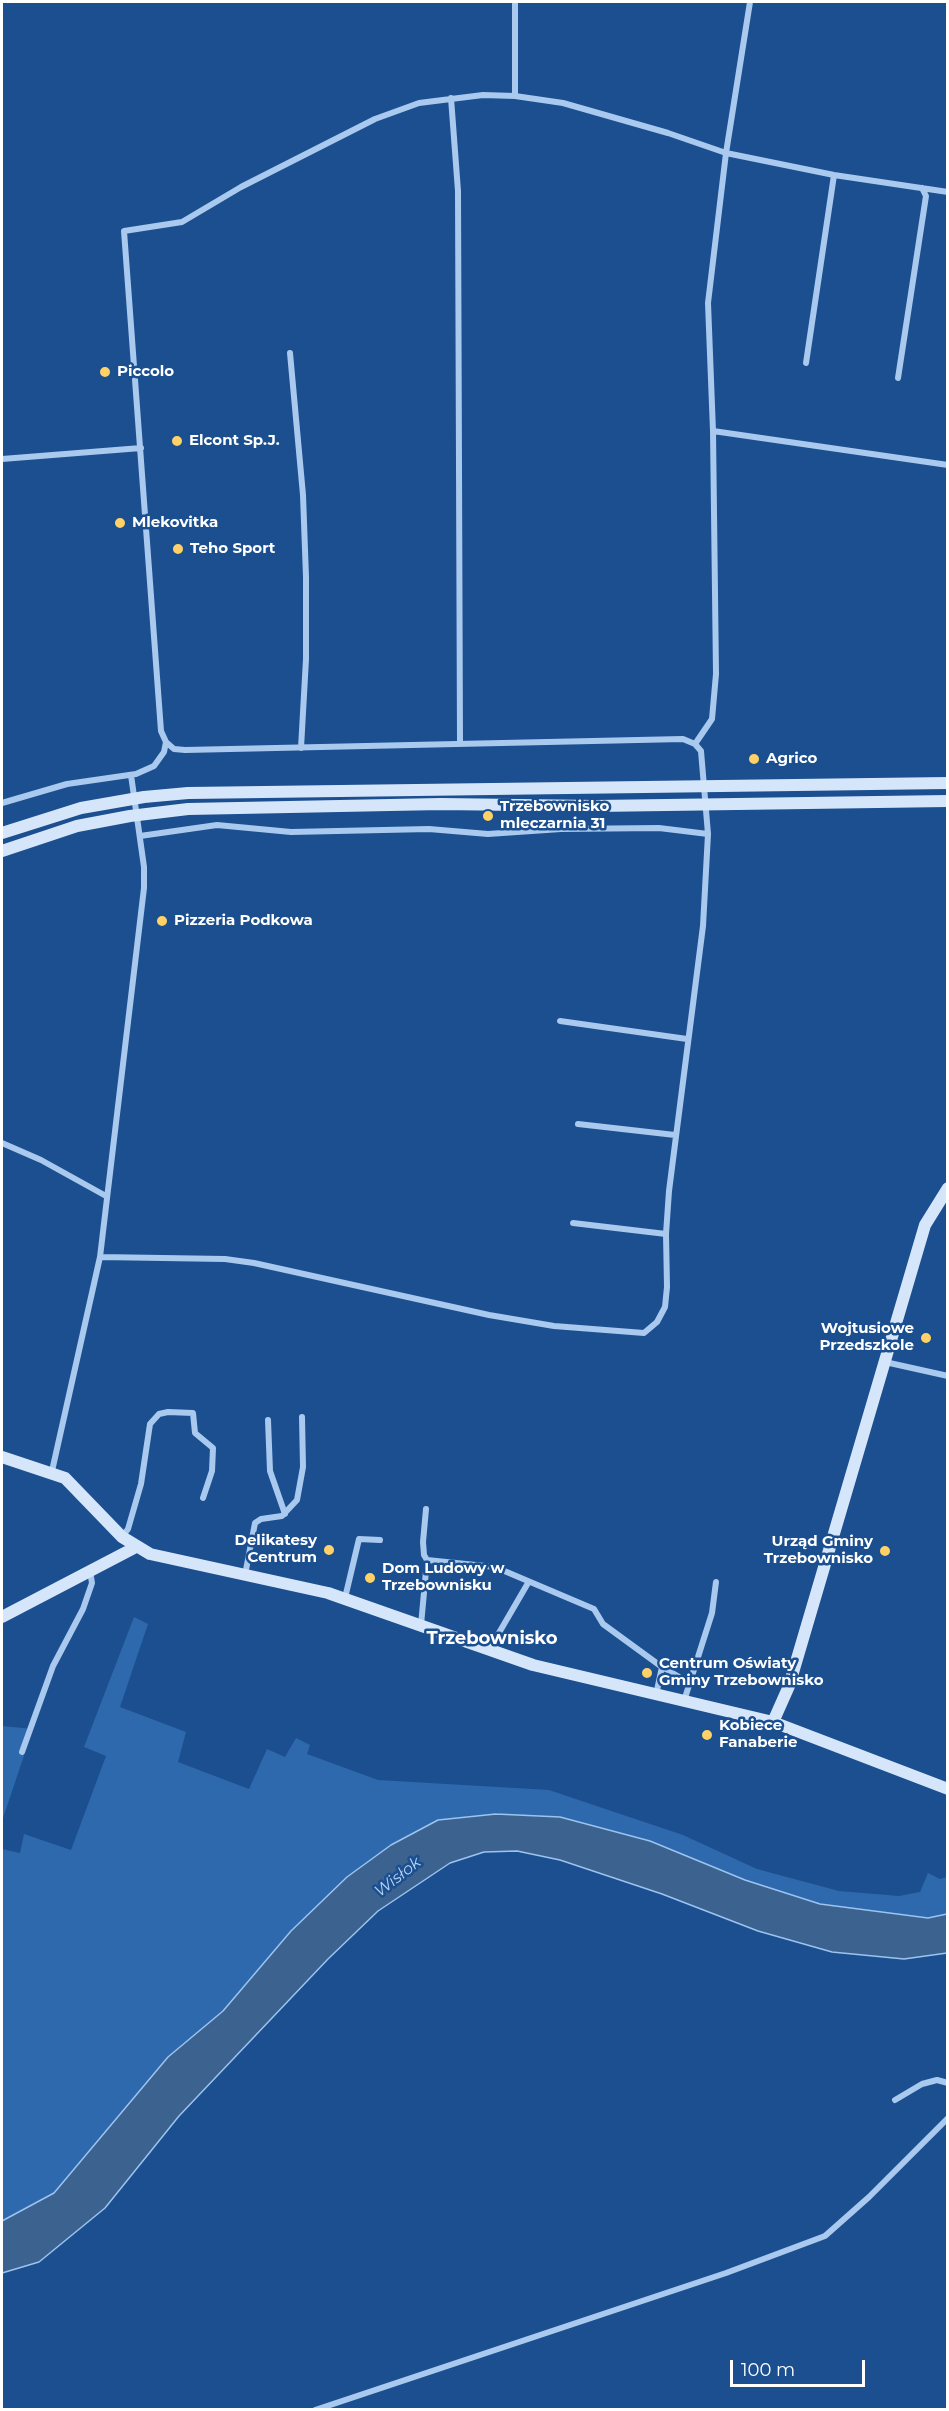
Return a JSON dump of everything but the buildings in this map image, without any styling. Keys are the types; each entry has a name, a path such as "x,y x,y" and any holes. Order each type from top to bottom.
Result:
{"main road":[{"path":"2,833 81,808 127,799 259,790 948,783"},
{"path":"2,851 77,826 146,813 257,806 706,805 948,801"},
{"path":"773,1722 789,1686 925,1225 948,1188"},
{"path":"2,1457 52,1472 73,1484 122,1537 136,1547 170,1559 345,1598 533,1665 773,1722 948,1789"},
{"path":"2,1617 136,1547"}],"street":[{"path":"515,96 516,2"},
{"path":"695,744 712,719 716,674 713,431 708,303 726,153 750,2"},
{"path":"100,1257 225,1259 254,1263 500,1317 554,1326 644,1333 657,1322 665,1307 666,1234 675,1135 704,926 708,834 706,786 701,752 695,744 683,739 185,750 174,749 166,742 160,731 124,231 182,222 241,187 375,119 419,103 451,98 515,96 563,103 668,133 726,153 834,175 948,192"},
{"path":"451,98 458,191 460,744"},
{"path":"806,363 834,175"},
{"path":"898,378 926,196 922,188"},
{"path":"290,353 303,495 306,577 306,659 301,747"},
{"path":"713,431 948,465"},
{"path":"2,459 141,448"},
{"path":"2,802 67,784 131,775 154,766 164,752 166,742"},
{"path":"52,1472 100,1257 144,888 140,836 131,775"},
{"path":"140,836 217,825 291,832 429,829 488,834 561,828 659,828 708,834"},
{"path":"560,1021 687,1039"},
{"path":"578,1124 675,1135"},
{"path":"2,1143 41,1160 106,1196"},
{"path":"573,1223 666,1234"},
{"path":"885,1362 948,1376"},
{"path":"122,1537 128,1529 141,1484 150,1424 159,1414 193,1413 195,1434 213,1449 212,1472 203,1498"},
{"path":"245,1575 255,1523 285,1514 297,1500 301,1486 302,1417"},
{"path":"268,1420 270,1471 285,1514"},
{"path":"421,1625 427,1560 424,1555 423,1542 426,1509"},
{"path":"345,1598 359,1539 380,1540"},
{"path":"427,1560 495,1567 528,1583 594,1609 603,1624 662,1667 688,1682"},
{"path":"22,1752 53,1666 83,1609 92,1583 90,1571"},
{"path":"683,1701 712,1613 716,1582"},
{"path":"489,1650 528,1583"},
{"path":"656,1695 662,1667"},
{"path":"895,2100 922,2084 938,2080 948,2083"},
{"path":"315,2409 726,2273 825,2236 869,2197 948,2118"}],"shaded area":[{"path":"134,1617 148,1624 120,1707 186,1732 178,1762 249,1789 267,1749 285,1757 296,1738 310,1745 307,1754 378,1780 549,1790 683,1835 757,1869 839,1891 899,1896 920,1892 928,1873 940,1879 947,1877 947,1914 928,1918 820,1904 745,1880 650,1841 560,1817 496,1814 291,1931 223,2011 168,2057 54,2193 2,2221 2,1849 20,1853 24,1834 71,1850 106,1756 84,1747"},
{"path":"2,1726 33,1729 2,1821"}],"water":[{"name":"Wisłok","path":"496,1814 560,1817 650,1841 745,1880 820,1904 928,1918 947,1914 947,1953 904,1959 832,1952 758,1931 662,1894 560,1860 517,1851 484,1852 450,1863 378,1911 328,1959 179,2116 105,2208 39,2262 2,2273 2,2221 54,2193 168,2057 223,2011 291,1931 347,1877 391,1845 438,1820"}],"place":[{"name":"Piccolo","path":"105,372"},
{"name":"Elcont Sp.J.","path":"177,441"},
{"name":"Mlekovitka","path":"120,523"},
{"name":"Teho Sport","path":"178,549"},
{"name":"Agrico","path":"754,759"},
{"name":"Trzebownisko mleczarnia 31","path":"488,816"},
{"name":"Pizzeria Podkowa","path":"162,921"},
{"name":"Wojtusiowe Przedszkole","path":"926,1338"},
{"name":"Delikatesy Centrum","path":"329,1550"},
{"name":"Urząd Gminy Trzebownisko","path":"885,1551"},
{"name":"Dom Ludowy w Trzebownisku","path":"370,1578"},
{"name":"Centrum Oświaty Gminy Trzebownisko","path":"647,1673"},
{"name":"Kobiece Fanaberie","path":"707,1735"}],"district":[{"name":"Trzebownisko","path":"492,1639"}]}
